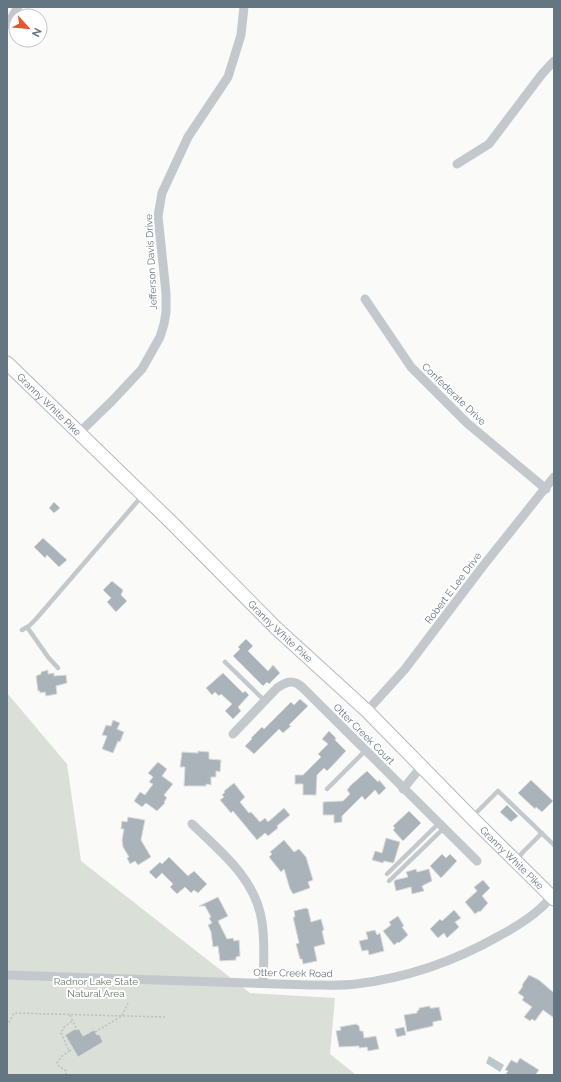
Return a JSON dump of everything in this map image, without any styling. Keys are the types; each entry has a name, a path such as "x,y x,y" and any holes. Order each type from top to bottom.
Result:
{"main road":[{"name":"Granny White Pike","path":"7,363 143,495 276,628 367,711 421,768 516,862 553,896"}],"street":[{"path":"7,25 18,7"},
{"name":"Jefferson Davis Drive","path":"79,433 142,369 160,337 166,312 166,293 158,216 162,193 188,137 228,77 241,35 244,7"},
{"path":"457,164 489,144 542,74 554,61"},
{"name":"Confederate Drive","path":"365,299 411,367 467,424 546,489"},
{"name":"Robert E Lee Drive","path":"367,711 405,669 483,566 546,489 554,477"},
{"name":"Otter Creek Court","path":"233,734 282,685 290,681 295,682 303,688 477,861"},
{"path":"403,789 421,768"},
{"path":"192,824 235,866 246,880 256,898 263,930 263,984"},
{"name":"Otter Creek Road","path":"7,975 310,985 354,984 381,981 415,972 452,959 487,943 526,919 553,896"}],"lane":[{"path":"22,630 36,619 143,495"},
{"path":"27,627 48,657 58,668"},
{"path":"225,662 265,701"},
{"path":"327,789 366,751"},
{"path":"472,818 498,791 554,845"},
{"path":"387,874 441,826"},
{"path":"389,881 416,855 441,826"},
{"path":"516,862 523,852 542,833"},
{"path":"412,851 416,855"}],"path":[{"path":"95,1032 122,1016 128,1003"},
{"path":"7,1026 14,1013 165,1017"},
{"path":"69,1015 77,1030"},
{"path":"66,1075 66,1071 57,1063 62,1056 70,1050 62,1038 62,1032 64,1027 72,1021"}],"green space":[{"name":"Radnor Lake State Natural Area","path":"7,693 67,764 81,861 250,993 335,998 330,1054 356,1075 7,1075"}],"shaded area":[{"path":"489,1056 504,1065 500,1072 486,1063"}],"building":[{"path":"54,502 60,508 54,513 49,508"},
{"path":"43,538 67,560 59,567 47,555 45,558 34,547"},
{"path":"112,581 123,590 121,595 127,601 116,612 107,602 111,598 103,590"},
{"path":"246,639 253,646 248,651 268,671 273,665 280,673 269,684 267,682 263,686 233,656 240,649 238,647"},
{"path":"48,670 48,674 54,673 54,676 66,675 67,683 56,686 57,694 46,696 45,692 40,693 40,691 38,691 36,676 41,674 41,672"},
{"path":"223,673 243,693 245,691 249,695 238,707 241,711 233,719 225,711 232,704 221,694 219,696 215,692 212,695 206,688"},
{"path":"300,699 308,706 283,733 279,729 254,754 245,746 262,727 264,729 291,702 294,705"},
{"path":"113,720 120,723 117,729 124,732 113,753 102,749 107,736 102,735 106,725 111,726"},
{"path":"329,731 336,738 335,740 346,751 327,771 324,768 317,775 316,795 303,795 303,784 295,784 295,775 303,775 321,757 318,754 328,744 322,739"},
{"path":"198,751 209,752 209,759 221,760 220,772 216,771 216,777 211,777 211,785 184,786 185,767 180,767 182,752 198,753"},
{"path":"158,762 167,769 162,776 173,784 164,795 167,798 164,802 165,803 157,811 146,803 142,807 134,801 140,792 145,795 153,784 149,782 153,777 148,773"},
{"path":"367,771 378,782 379,780 386,788 379,795 375,790 365,800 362,796 342,816 342,822 334,823 334,815 323,815 323,802 343,801 350,794 347,790 351,785"},
{"path":"531,780 553,801 542,812 536,807 535,809 518,793"},
{"path":"234,783 245,797 240,802 249,813 251,812 260,822 265,818 268,822 284,808 290,815 268,836 265,833 257,840 233,811 231,813 220,800 224,797 222,795 225,792 224,791"},
{"path":"507,805 518,816 511,822 500,812"},
{"path":"409,811 421,823 403,841 393,830 395,828 393,826"},
{"path":"128,817 145,820 141,840 151,857 138,865 135,861 130,864 127,858 129,857 123,847 122,840 124,829 121,829 122,821 127,822"},
{"path":"386,838 400,842 394,862 384,861 383,863 372,860 375,851 382,853"},
{"path":"284,840 294,852 299,849 306,857 313,880 308,882 310,888 293,894 284,869 281,872 269,857 272,854 270,852"},
{"path":"442,854 446,858 450,854 457,861 441,878 430,866"},
{"path":"169,857 188,876 194,871 207,884 198,893 194,890 191,893 185,887 177,894 170,887 173,884 162,873 156,879 149,872 160,862 162,864"},
{"path":"416,869 417,872 429,869 432,881 422,886 424,891 412,894 411,887 396,891 395,880 408,877 406,872"},
{"path":"483,880 490,888 482,896 488,903 480,912 479,911 475,914 465,902 477,891 474,887"},
{"path":"218,897 228,916 218,921 227,939 233,938 234,941 239,940 240,956 236,957 236,960 220,961 218,946 213,947 211,932 208,925 212,923 209,918 211,917 205,906 199,906"},
{"path":"306,908 308,909 311,922 321,919 324,930 322,931 325,944 314,947 317,961 303,964 296,944 299,943 293,917 295,917 294,911"},
{"path":"454,910 461,918 455,922 459,927 447,938 444,933 438,938 430,929 440,919 442,921"},
{"path":"398,916 404,926 402,927 408,935 399,943 398,942 394,945 383,931 391,925 389,922"},
{"path":"375,930 377,935 380,933 384,951 369,955 368,950 362,951 359,941 368,939 366,932"},
{"path":"529,975 539,980 554,993 554,1018 543,1010 535,1021 532,1019 530,1021 524,1017 532,1007 522,1000 524,997 518,993"},
{"path":"430,1006 430,1008 439,1007 442,1020 433,1022 433,1026 407,1032 404,1015 417,1013 419,1008"},
{"path":"356,1024 359,1026 360,1031 363,1031 364,1038 376,1036 379,1049 368,1051 367,1047 339,1047 336,1031 341,1030 340,1027"},
{"path":"404,1027 406,1035 397,1037 395,1029"},
{"path":"75,1029 79,1029 83,1036 94,1030 97,1035 99,1034 103,1042 78,1057 65,1035"},
{"path":"520,1058 539,1070 535,1075 505,1075 508,1071 505,1070 511,1060 517,1063"}]}
